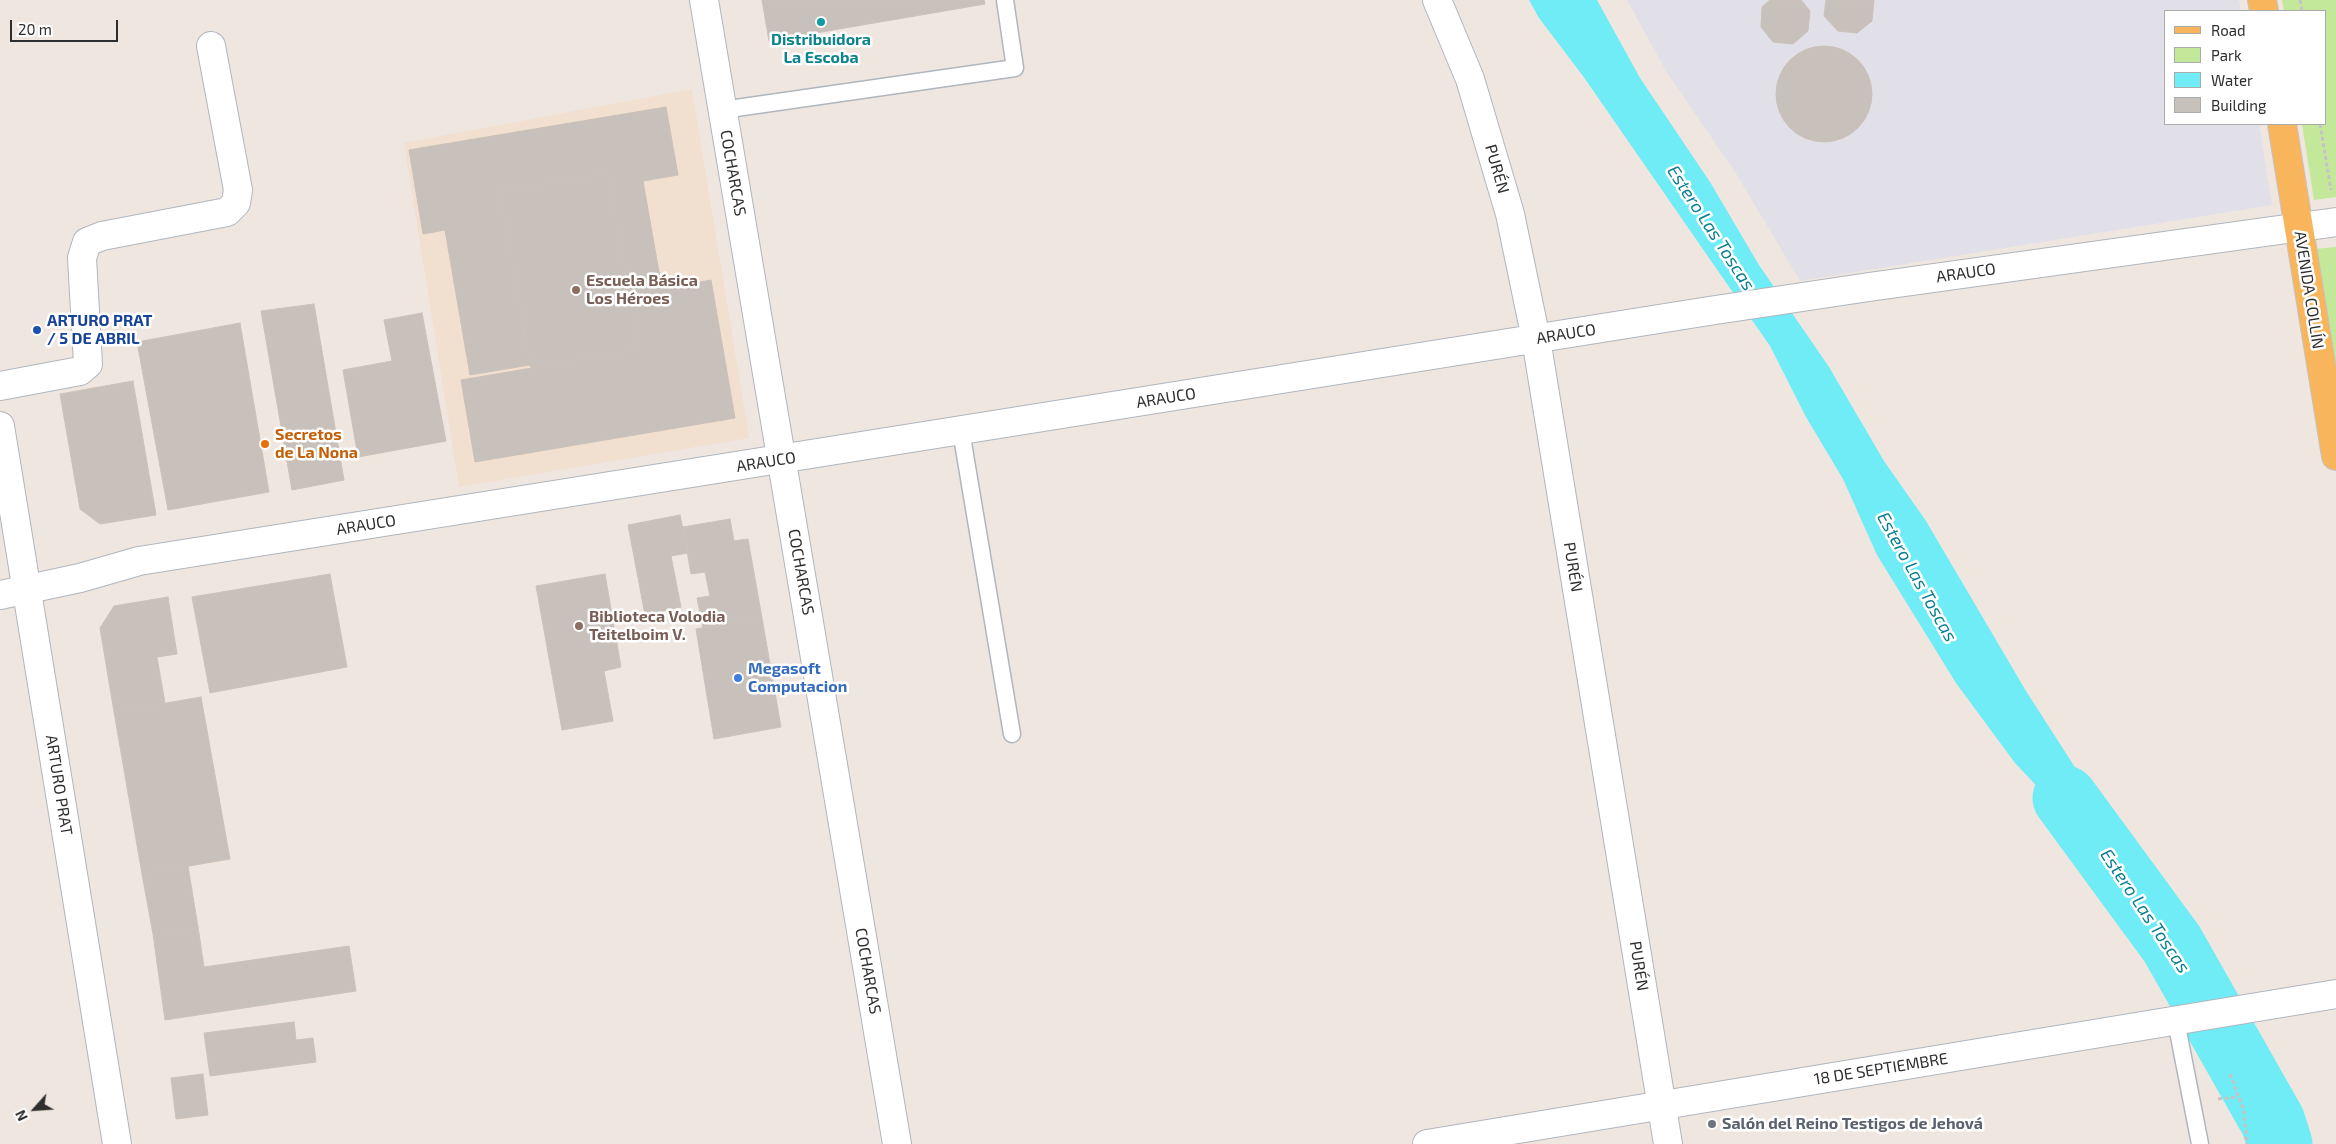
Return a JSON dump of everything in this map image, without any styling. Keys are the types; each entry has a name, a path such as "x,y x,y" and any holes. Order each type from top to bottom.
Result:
{"main road":[{"name":"AVENIDA COLLÍN","path":"2282,125 2336,456"}],"street":[{"name":"COCHARCAS","path":"704,0 897,1144"},
{"name":"PURÉN","path":"1437,0 1470,79 1510,214 1536,339 1668,1144"},
{"path":"0,386 80,372 88,364 82,258 87,242 102,236 227,212 236,203 238,190 211,46"},
{"name":"ARAUCO","path":"0,595 27,590 139,561 1709,311 2336,222"},
{"name":"ARTURO PRAT","path":"0,426 117,1144"},
{"name":"18 DE SEPTIEMBRE","path":"1426,1144 2327,995"}],"lane":[{"path":"722,110 1015,68 1005,0"},
{"path":"961,431 1012,734"},
{"path":"2188,1019 2200,1144"}],"path":[{"path":"2320,125 2331,192"},
{"path":"2230,1074 2244,1111 2247,1144"}],"shaded area":[{"path":"1627,0 2239,0 2241,10 2164,10 2164,125 2259,125 2272,205 1800,281 1737,175 1666,71"},
{"name":"Escuela Básica Los Héroes","path":"692,89 749,438 459,487 404,143"}],"green space":[{"path":"2282,0 2336,0 2336,197 2314,200 2302,125 2326,125 2326,10 2284,10"},
{"path":"2336,247 2336,369 2315,249"}],"water":[{"path":"1529,0 1597,0 1640,78 1710,182 1759,265 1829,367 1884,461 1926,521 2026,691 2078,772 2118,872 2015,763 1956,683 1877,555 1843,479 1806,417 1770,346 1583,76 1539,18"}],"building":[{"name":"Distribuidora La Escoba","path":"762,0 984,0 985,4 769,41"},
{"path":"1770,0 1801,0 1810,11 1808,31 1793,44 1773,42 1761,27 1762,7"},
{"path":"1826,0 1874,0 1872,21 1857,33 1838,31 1824,16"},
{"path":"1824,46 1842,49 1858,60 1869,76 1872,94 1869,112 1858,128 1842,139 1824,142 1806,139 1790,128 1779,112 1776,94 1779,76 1790,60 1806,49"},
{"path":"666,107 678,175 643,181 662,289 711,280 735,418 475,462 461,380 638,350 608,173 500,191 530,365 470,375 445,230 423,234 409,150"},
{"path":"608,173 638,350 531,368 500,191"},
{"path":"314,304 344,480 292,490 261,311"},
{"path":"422,313 446,441 358,457 343,370 392,361 384,320"},
{"path":"240,323 269,492 168,510 137,342"},
{"path":"133,381 156,515 100,524 80,509 60,394"},
{"path":"680,515 688,553 671,556 681,607 645,615 628,525"},
{"path":"730,519 734,541 748,539 762,618 703,628 697,598 710,596 705,572 691,574 683,527"},
{"path":"330,574 347,667 210,693 192,597"},
{"name":"Biblioteca Volodia Teitelboim V.","path":"605,574 621,667 604,671 613,721 562,730 536,586"},
{"path":"168,597 177,654 157,657 165,703 114,712 100,628 114,606"},
{"name":"Megasoft Computacion","path":"762,618 781,727 714,739 696,629"},
{"path":"201,697 230,859 142,874 114,712"},
{"path":"188,866 198,927 153,934 142,874"},
{"path":"198,927 204,967 349,946 356,991 165,1020 153,934"},
{"path":"294,1022 296,1040 313,1038 316,1062 210,1076 204,1033"},
{"path":"203,1074 208,1115 176,1119 171,1078"}],"waterway":[{"name":"Estero Las Toscas","path":"2065,798 2172,944 2273,1122 2280,1144"}],"place":[{"name":"Distribuidora La Escoba","path":"821,22"},
{"name":"Escuela Básica Los Héroes","path":"576,290"},
{"name":"ARTURO PRAT / 5 DE ABRIL","path":"37,330"},
{"name":"Secretos de La Nona","path":"265,444"},
{"name":"Biblioteca Volodia Teitelboim V.","path":"579,626"},
{"name":"Megasoft Computacion","path":"738,678"},
{"name":"Salón del Reino Testigos de Jehová","path":"1712,1124"}]}
